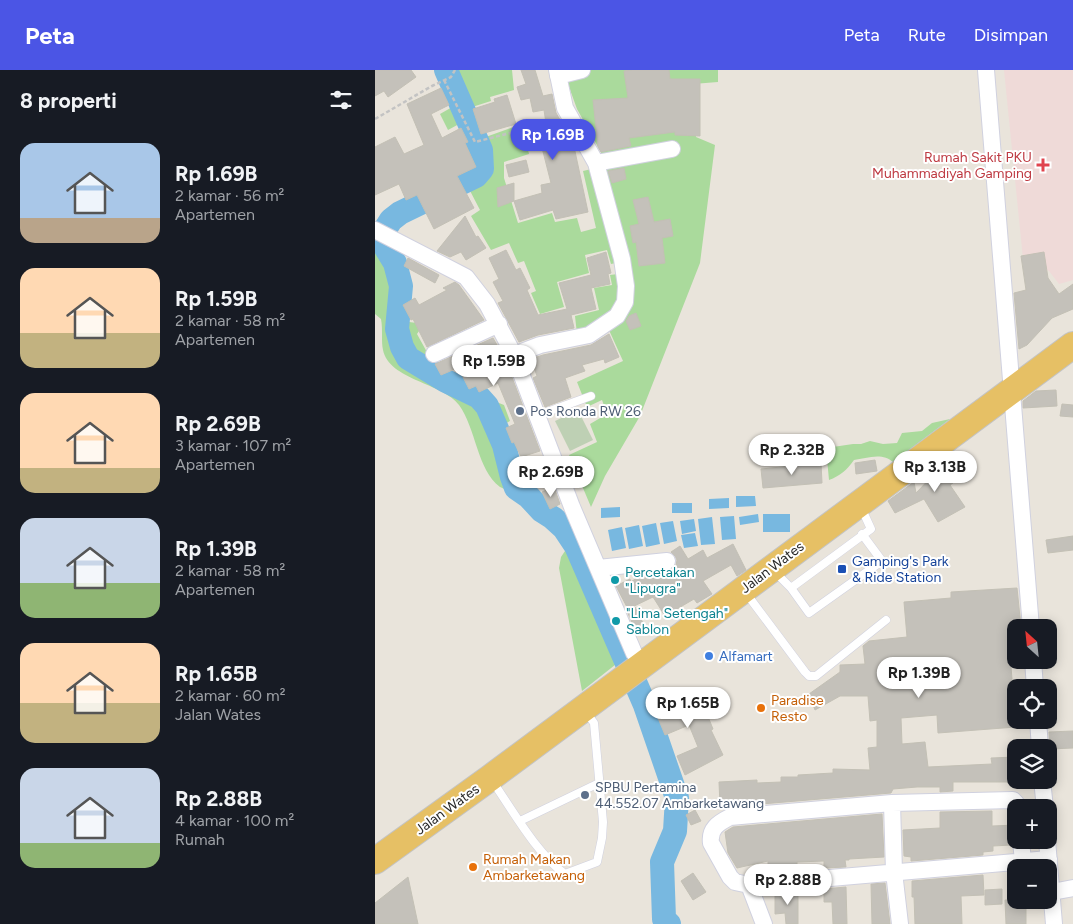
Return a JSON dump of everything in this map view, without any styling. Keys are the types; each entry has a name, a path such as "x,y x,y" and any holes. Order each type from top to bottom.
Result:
{"highway":[{"name":"Jalan Wates","path":"375,861 490,778 859,502 1073,345"}],"street":[{"path":"514,355 540,345 589,335 617,316 625,302 627,286 622,259 596,164 565,108 557,73 582,70"},
{"path":"986,70 1030,619"},
{"path":"596,164 672,149"},
{"path":"376,230 466,277 479,292 499,324 514,355 571,506 634,653 637,668"},
{"path":"434,354 499,324"},
{"path":"598,568 667,561"},
{"path":"1007,800 892,803 730,817 720,822 713,829 710,837 711,843 730,877 735,882 749,885 1007,863"},
{"path":"892,803 894,872 900,924"},
{"path":"749,885 763,924"},
{"path":"1057,891 1073,888"},
{"path":"1053,909 1054,924"}],"lane":[{"path":"536,416 591,396"},
{"path":"791,588 871,528 859,502"},
{"path":"771,568 791,588 809,613 881,561 863,534"},
{"path":"743,589 809,676 816,676 886,620"},
{"path":"490,778 543,855 565,874 597,862 603,822 594,723 583,708"},
{"path":"520,821 599,783"}],"path":[{"path":"375,119 451,77 455,70"},
{"path":"446,79 475,142 571,121"}],"shaded area":[{"name":"Rumah Sakit PKU Muhammadiyah Gamping","path":"1004,70 1073,70 1073,280 1059,284 1049,271 1023,259"}],"green space":[{"path":"440,70 512,70 514,90 490,97 491,101 469,108 472,117 448,130 440,114 454,106 443,86"},
{"path":"563,70 718,70 718,82 693,84 696,137 715,145 700,263 640,416 605,476 591,507 569,455 597,442 590,424 607,414 602,400 587,407 577,382 623,361 609,330 577,334 575,316 599,310 594,288 612,285 610,275 618,274 616,263 611,264 607,250 585,255 589,273 557,282 564,307 540,314 531,293 536,291 524,261 518,263 509,243 491,250 471,216 480,210 467,185 482,177 486,172 488,161 483,138 522,124 529,154 504,162 504,178 518,223 552,213 555,222 577,218 581,232 596,228 583,171 608,165 577,109"},
{"path":"375,242 380,252 392,265 396,275 396,299 409,322 417,323 419,331 417,334 428,354 416,361 447,380 504,405 510,421 501,426 512,451 516,467 517,475 514,494 500,487 492,480 481,460 465,414 459,405 441,391 405,375 387,360 382,347 381,319 375,314"},
{"path":"578,410 593,440 570,451 555,421"},
{"path":"950,419 893,462 879,456 854,460 837,477 829,480 826,448 861,444 870,441 883,444 897,443 902,433 922,431 932,423"},
{"path":"569,545 620,661 582,691 559,568 561,557"}],"water":[{"path":"736,496 755,496 756,506 736,507"},
{"path":"729,498 729,508 709,509 709,499"},
{"path":"672,503 692,503 692,513 672,513"},
{"path":"620,507 620,517 601,518 601,508"},
{"path":"758,514 759,522 740,525 739,517"},
{"path":"763,514 790,514 790,532 763,532"},
{"path":"734,516 736,539 722,540 720,517"},
{"path":"712,517 715,544 701,545 698,519"},
{"path":"694,519 696,531 682,534 680,521"},
{"path":"673,521 677,541 664,544 660,523"},
{"path":"656,523 660,544 646,547 642,526"},
{"path":"639,525 643,546 629,549 625,528"},
{"path":"622,527 626,548 612,551 608,530"},
{"path":"695,533 698,546 684,548 681,535"}],"building":[{"path":"375,70 411,70 416,77 388,97 384,91 375,96"},
{"path":"521,70 535,70 543,96 552,94 556,113 573,142 588,212 556,219 553,210 520,220 514,201 542,193 541,185 551,183 538,132 547,130 544,110 533,112 530,98 521,100 517,87 526,84"},
{"path":"669,70 670,79 700,79 700,136 675,135 675,132 629,138 631,146 601,152 598,147 593,100 628,98 624,71"},
{"path":"441,88 449,105 431,114 442,138 461,128 468,142 465,143 476,167 457,176 474,208 434,229 417,195 406,200 399,184 375,195 375,147 395,137 404,154 424,145 407,104"},
{"path":"507,95 516,124 481,134 473,109 495,102 494,99"},
{"path":"526,160 529,172 509,177 506,165"},
{"path":"624,168 626,179 612,183 608,171"},
{"path":"514,183 514,201 498,207 497,188"},
{"path":"648,197 654,222 670,219 673,236 662,238 665,263 639,266 636,242 633,243 630,226 639,224 633,200"},
{"path":"465,216 476,237 478,236 486,248 466,260 461,252 450,257 437,251"},
{"path":"506,250 516,270 520,268 530,288 527,290 538,315 567,309 559,283 591,275 587,258 606,252 611,273 608,274 610,284 591,288 596,309 571,315 574,328 538,335 519,342 498,303 503,301 493,282 499,279 489,258"},
{"path":"1044,252 1048,278 1059,294 1073,284 1073,309 1052,318 1027,345 1019,349 1014,293 1026,290 1021,256"},
{"path":"408,258 439,275 435,283 404,266"},
{"path":"455,282 484,320 427,347 413,319 411,320 403,305 415,298 419,305 447,290 443,288"},
{"path":"636,313 641,326 630,330 626,321 629,316"},
{"path":"609,334 619,357 605,363 604,359 582,365 585,371 565,378 571,397 545,407 533,378 537,376 531,359 591,345"},
{"path":"493,338 505,359 540,451 521,457 514,442 512,443 506,428 515,424 498,383 479,392 476,386 469,389 460,371 457,373 455,369 441,375 435,364"},
{"path":"1056,390 1057,406 1023,408 1023,401 1036,391"},
{"path":"1062,404 1073,405 1073,417 1060,416"},
{"path":"968,457 975,467 950,485 965,507 938,522 924,499 895,513 888,501 914,482 916,493 939,469 943,475"},
{"path":"875,460 877,471 856,474 855,463"},
{"path":"821,463 822,483 763,488 761,469"},
{"path":"554,487 560,504 550,509 542,492"},
{"path":"1073,536 1073,550 1048,553 1046,540"},
{"path":"733,544 746,570 737,576 731,565 703,581 712,594 697,603 694,599 665,616 653,597 628,609 616,586 630,579 631,582 642,574 672,569 676,566 677,560 671,552 680,546 688,559 703,550 707,558"},
{"path":"1017,588 1020,619 1007,619 1007,669 1011,669 1012,679 1007,679 1007,728 938,733 937,715 901,718 902,744 925,742 928,767 992,764 991,758 1007,757 1007,782 953,782 953,791 940,792 940,787 917,787 893,789 891,793 761,804 720,805 719,782 757,780 757,783 781,782 781,777 833,773 833,769 870,770 868,748 877,747 877,720 870,721 868,696 840,696 815,710 809,694 840,672 840,665 865,664 863,646 869,641 907,637 904,602 951,598 951,592"},
{"path":"635,607 646,629 637,634 627,611"},
{"path":"666,689 673,708 700,697 713,729 711,730 723,755 685,775 677,756 698,747 689,725 665,735 649,696"},
{"path":"1073,731 1073,748 1057,749 1057,739 1049,739 1049,732"},
{"path":"695,810 701,821 691,825 686,815"},
{"path":"992,811 992,826 1007,825 1007,845 993,846 993,851 983,852 983,855 911,861 911,857 904,856 903,830 940,828 940,812"},
{"path":"882,814 884,857 845,860 846,867 824,868 824,861 797,862 797,865 768,866 768,861 737,868 728,853 725,832 733,827"},
{"path":"693,873 706,892 693,900 681,881"},
{"path":"983,875 984,895 961,896 962,924 915,924 912,881"},
{"path":"408,877 418,924 375,924 375,903"},
{"path":"885,883 890,924 872,924 871,884"},
{"path":"846,887 847,924 833,924 832,902 824,902 824,889"},
{"path":"1002,889 1002,904 985,905 985,890"},
{"path":"798,891 798,924 786,924 785,913 775,914 775,893"},
{"path":"1005,900 1007,900 1007,909 1026,909 1026,924 1006,924"}],"waterway":[{"path":"446,70 481,150 482,169 476,176 400,213 391,220 384,231 384,245 395,263 401,286 397,329 402,347 408,358 446,381 479,397 487,406 504,445 516,488 564,528 576,546 645,705 677,798 675,831 662,862 664,919 669,924"}],"place":[{"name":"Rumah Sakit PKU Muhammadiyah Gamping","path":"1043,165"},
{"name":"Pos Ronda RW 26","path":"520,411"},
{"name":"Gamping's Park & Ride Station","path":"842,569"},
{"name":"Percetakan \"Lipugra\"","path":"615,580"},
{"name":"\"Lima Setengah\" Sablon","path":"616,621"},
{"name":"Alfamart","path":"709,656"},
{"name":"Paradise Resto","path":"761,708"},
{"name":"SPBU Pertamina 44.552.07 Ambarketawang","path":"585,795"},
{"name":"Rumah Makan Ambarketawang","path":"473,867"}]}
